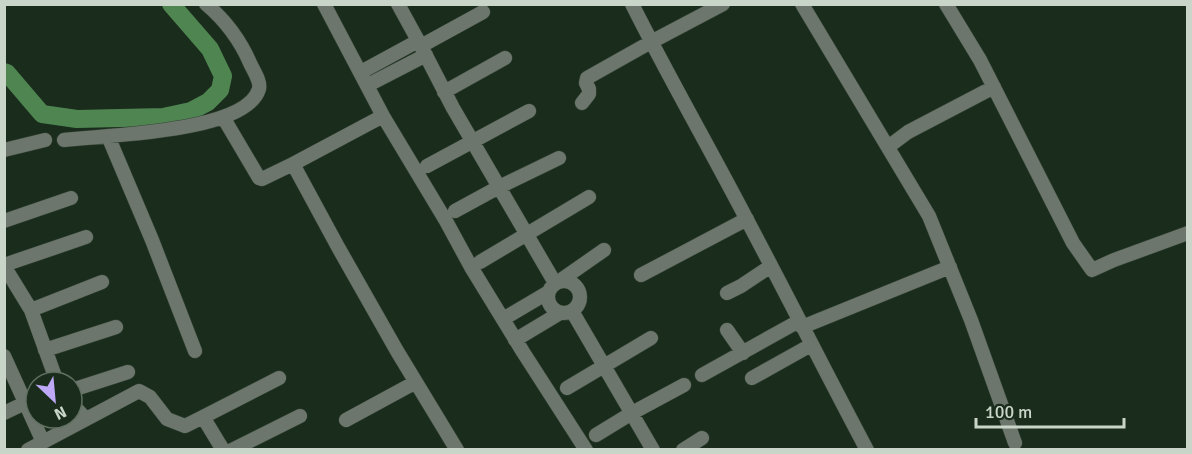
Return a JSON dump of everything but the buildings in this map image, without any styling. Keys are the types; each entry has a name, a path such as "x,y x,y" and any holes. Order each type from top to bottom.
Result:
{"street":[{"path":"64,140 165,131 218,120 248,105 259,89 259,83 246,52 222,18 206,4"},
{"path":"324,4 383,116 471,267 586,450"},
{"path":"398,4 444,92 554,285"},
{"path":"582,103 589,94 587,78 723,4"},
{"path":"802,4 929,216 974,329 1015,443"},
{"path":"946,4 980,60 1073,243 1092,270 1188,233"},
{"path":"636,6 651,42 747,219 867,450"},
{"path":"368,86 422,47 483,12"},
{"path":"361,72 422,47"},
{"path":"444,92 505,58"},
{"path":"888,147 908,132 994,87"},
{"path":"427,166 529,111"},
{"path":"223,117 262,179 383,116"},
{"path":"108,136 195,351"},
{"path":"4,150 45,140"},
{"path":"455,211 558,158"},
{"path":"293,164 338,247 457,450"},
{"path":"480,262 589,197"},
{"path":"4,221 71,198"},
{"path":"641,275 747,219"},
{"path":"52,370 31,310 4,266 86,237"},
{"path":"503,319 604,250"},
{"path":"727,292 741,286 771,266"},
{"path":"702,375 801,324 950,267"},
{"path":"516,340 566,312 577,307 580,294 573,283 568,281 554,285 547,300 549,306 554,310 566,312 604,365 653,450"},
{"path":"31,310 102,282"},
{"path":"45,350 116,327"},
{"path":"727,330 743,353"},
{"path":"567,388 651,338"},
{"path":"752,378 811,345"},
{"path":"5,359 24,401"},
{"path":"84,386 128,372"},
{"path":"28,450 139,391 150,397 166,419 185,426 279,378"},
{"path":"346,420 416,382"},
{"path":"596,435 684,385"},
{"path":"4,413 24,403"},
{"path":"232,450 300,416"},
{"path":"202,417 223,450"},
{"path":"37,430 43,442"},
{"path":"683,450 702,438"}],"waterway":[{"path":"4,72 42,114 77,119 163,117 191,111 208,102 220,90 223,76 210,49 171,4"}]}
